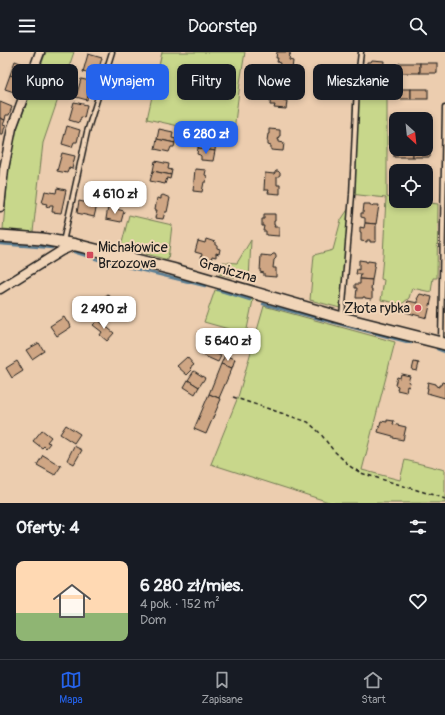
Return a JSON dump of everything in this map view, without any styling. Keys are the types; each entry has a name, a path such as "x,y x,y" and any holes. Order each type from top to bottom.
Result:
{"street":[{"path":"0,207 4,169 12,128 40,52"},
{"name":"Graniczna","path":"0,236 42,239 76,245 172,269 342,318 443,344"},
{"path":"0,289 61,251 76,245"}],"lane":[{"path":"63,242 87,132 112,52"},
{"path":"342,318 352,195 357,86 361,52"},
{"path":"443,344 445,108"}],"path":[{"path":"233,397 308,422 320,433 333,450 351,467 361,473 445,499"}],"green space":[{"path":"46,52 74,52 70,64 41,64"},
{"path":"162,52 245,52 233,138 147,119 151,100 169,100 169,64 159,64"},
{"path":"28,100 58,100 43,143 33,232 3,229 8,175 14,137"},
{"path":"353,100 387,100 387,197 389,197 389,208 433,208 433,203 438,204 437,278 433,278 431,292 412,288 409,298 402,304 381,300 384,280 381,279 386,198 350,194"},
{"path":"349,208 340,308 310,300 314,255 333,250 341,220"},
{"path":"129,215 172,225 168,260 121,247"},
{"path":"251,240 249,280 219,274 222,262 237,263"},
{"path":"215,290 253,300 246,334 204,322"},
{"path":"264,306 395,342 362,470 400,480 405,460 445,470 445,503 332,503 211,464 238,397"}],"building":[{"path":"277,52 290,52 289,60 293,61 293,64 280,64 277,62 278,58 276,58"},
{"path":"88,54 102,58 100,64 86,64 86,73 83,72"},
{"path":"372,60 384,61 384,64 367,64 367,62 371,62"},
{"path":"15,61 23,64 14,64"},
{"path":"420,63 420,73 403,73 403,64 400,64"},
{"path":"420,63 437,63 437,73 420,73"},
{"path":"10,75 12,76 12,91 5,89"},
{"path":"81,79 86,80 86,100 78,98 78,90"},
{"path":"403,89 411,89 411,99 403,99"},
{"path":"411,89 428,89 428,99 411,99"},
{"path":"271,100 287,101 286,109 274,108 275,105 270,105"},
{"path":"0,102 12,107 9,115 6,115 5,120 0,118"},
{"path":"74,102 87,105 84,118 81,117 79,123 69,120"},
{"path":"0,118 5,120 3,125 6,126 3,134 0,134"},
{"path":"67,126 80,130 77,142 74,142 72,147 62,144"},
{"path":"159,129 173,132 172,138 176,139 175,143 157,139"},
{"path":"269,129 280,130 278,140 279,142 284,143 283,151 271,150 271,146 268,145 267,141"},
{"path":"157,139 175,143 174,147 171,147 169,152 155,149"},
{"path":"204,139 216,140 215,151 198,148 198,143 203,142"},
{"path":"198,148 215,151 213,161 201,160 201,156 197,154"},
{"path":"62,153 75,156 72,169 69,168 67,173 57,171"},
{"path":"394,156 413,156 413,157"},
{"path":"413,156 430,156 430,157"},
{"path":"155,161 169,164 168,169 172,170 171,175 153,171"},
{"path":"195,169 206,170 206,182 204,182 202,192 193,191"},
{"path":"153,171 171,175 170,179 167,178 165,184 150,181"},
{"path":"276,171 280,173 277,177 277,185 280,185 280,194 268,193 269,190 264,190 265,173 274,174"},
{"path":"119,186 130,188 128,197 118,194"},
{"path":"57,188 66,190 61,213 52,212 53,205 50,205 49,207 46,206 47,204 42,203 45,191 56,193"},
{"path":"163,195 170,198 167,212 165,212 163,219 155,218 157,198 161,199 161,196"},
{"path":"79,201 97,205 94,217 77,213"},
{"path":"364,204 370,204 370,206 379,205 376,224 365,223 365,218 361,217"},
{"path":"108,207 124,211 121,222 106,219"},
{"path":"264,214 275,214 274,227 279,227 279,236 266,235 266,231 263,231 264,226 262,226 262,219 264,219"},
{"path":"365,223 376,224 376,242 370,242 370,240 367,240 367,242 361,241 360,227 364,228"},
{"path":"206,239 215,242 217,248 220,249 219,254 216,253 216,257 212,256 211,260 201,258 202,254 195,252 198,241 205,243"},
{"path":"273,254 276,256 273,268 276,268 276,277 264,276 264,273 260,272 261,255 271,256"},
{"path":"359,260 375,262 372,280 360,279 361,274 356,274 357,269 359,270"},
{"path":"360,279 372,280 372,299 365,297 356,298 357,288 355,288 355,284 360,284"},
{"path":"108,294 116,304 104,313 97,302"},
{"name":"Złota rybka","path":"420,294 432,297 427,318 405,312 408,301 418,303 417,299"},
{"path":"64,317 67,322 69,322 71,327 57,336 50,326"},
{"path":"98,320 114,333 107,341 100,335 102,332 93,325"},
{"path":"39,343 44,351 32,359 26,350"},
{"path":"203,348 221,356 218,362 200,354"},
{"path":"225,355 235,359 232,368 221,364"},
{"path":"187,357 194,365 190,368 192,370 187,375 177,366"},
{"path":"17,361 23,371 12,378 6,368"},
{"path":"414,362 419,363 417,371 412,370"},
{"path":"221,364 232,368 219,398 209,394"},
{"path":"194,371 205,378 199,387 188,380"},
{"path":"401,374 410,376 408,382 410,382 409,387 407,386 406,392 397,390 398,386 395,385 397,377 400,378"},
{"path":"188,380 199,387 195,394 184,387"},
{"path":"428,382 436,384 436,386 439,387 442,382 445,383 445,398 427,393"},
{"path":"209,394 221,399 206,434 194,429"},
{"path":"387,420 394,421 393,424 406,427 403,440 378,432 381,421 387,422"},
{"path":"66,425 80,434 74,443 60,434"},
{"path":"42,430 51,437 47,442 50,443 46,448 44,446 42,448 33,441"},
{"path":"74,446 82,450 74,464 67,460"},
{"path":"43,455 61,466 55,475 37,465"}],"waterway":[{"path":"0,244 52,248"},
{"path":"74,252 99,260 205,286"},
{"path":"218,290 250,300"},
{"path":"263,304 411,343"},
{"path":"437,349 445,352"}],"place":[{"name":"Michałowice Brzozowa","path":"90,255"},
{"name":"Złota rybka","path":"418,308"}]}
